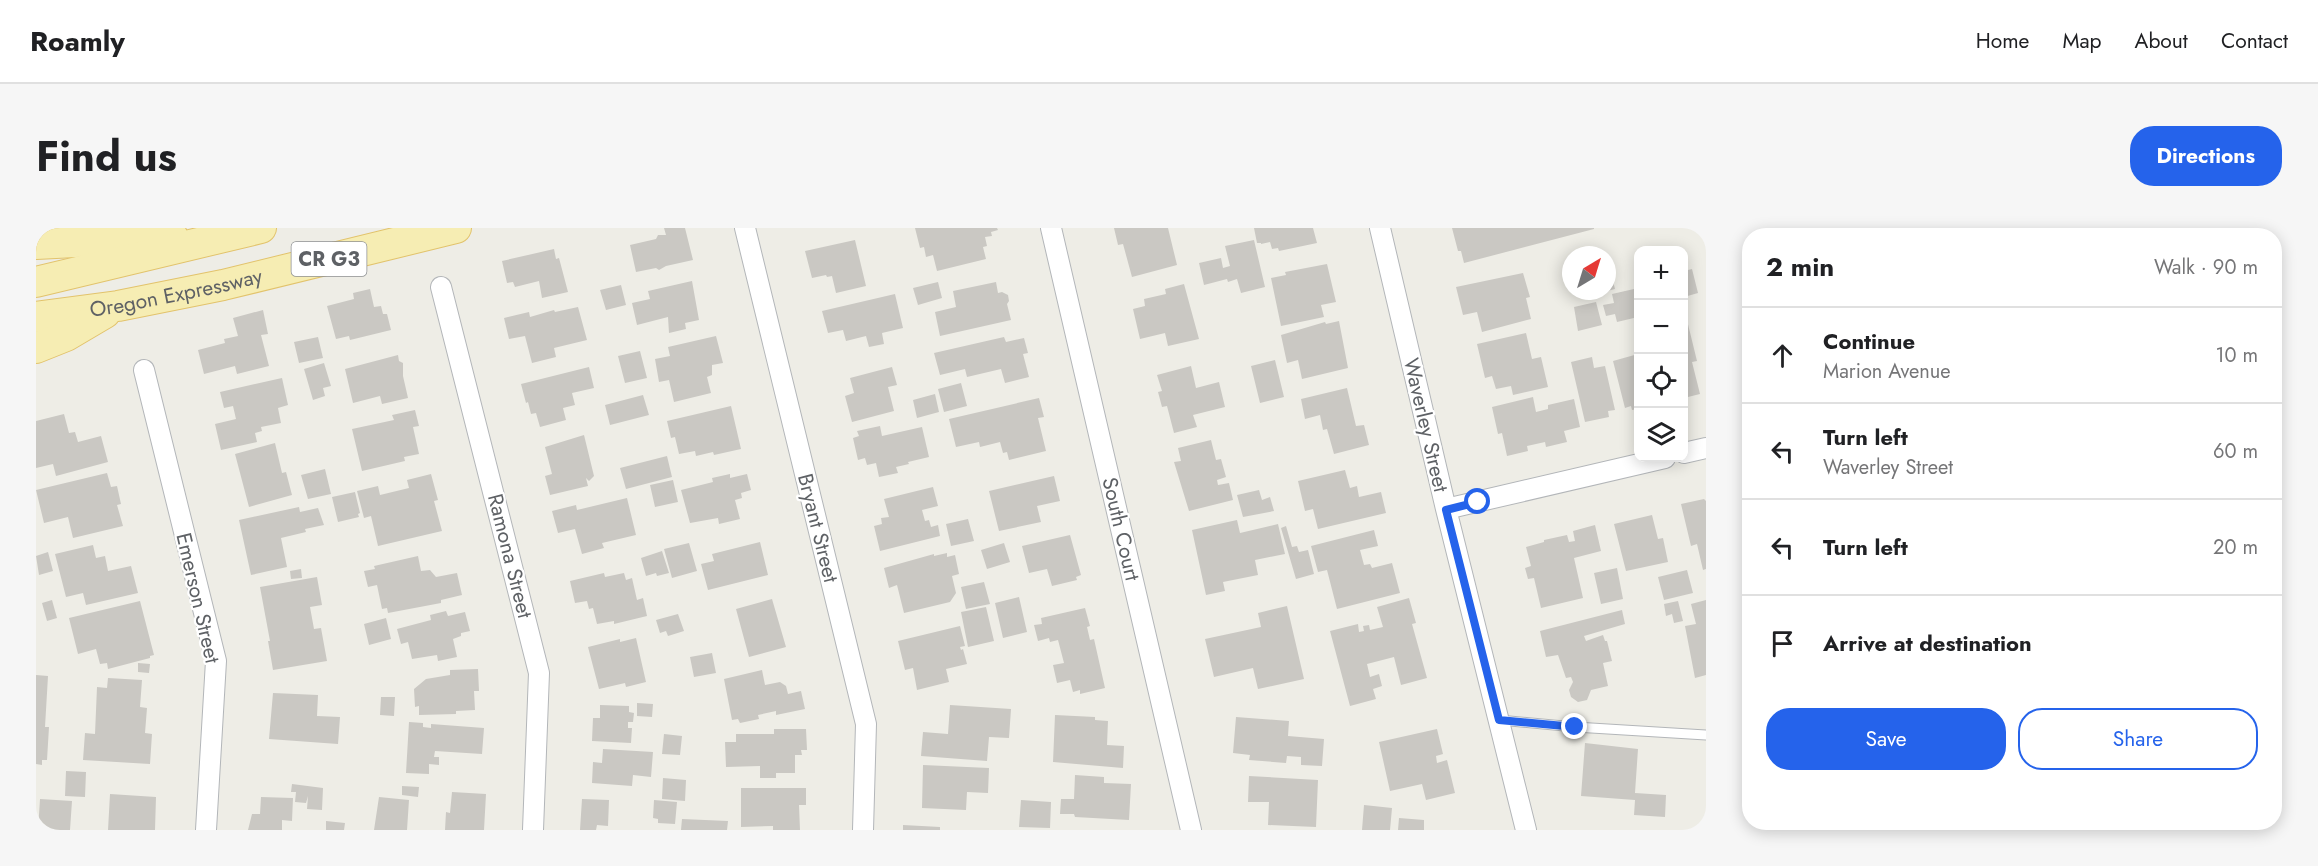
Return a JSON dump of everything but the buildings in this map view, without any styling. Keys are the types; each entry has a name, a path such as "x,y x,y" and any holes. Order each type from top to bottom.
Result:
{"main road":[{"name":"Oregon Expressway","path":"36,282 261,228"},
{"name":"Oregon Expressway","path":"36,316 118,306 223,285 456,228"},
{"path":"36,244 134,238 228,236"},
{"path":"36,348 66,336 118,306"}],"street":[{"path":"36,239 69,228"},
{"name":"Bryant Street","path":"745,228 866,724 862,830"},
{"name":"South Court","path":"1051,228 1191,830"},
{"name":"Waverley Street","path":"1380,228 1446,510 1526,830"},
{"name":"Ramona Street","path":"441,287 539,673 533,830"},
{"name":"Emerson Street","path":"144,370 216,661 206,830"},
{"path":"1688,452 1706,448"},
{"path":"1446,510 1648,462"}],"lane":[{"path":"1499,720 1706,735"}],"route":[{"path":"1478,502 1446,510 1499,720 1575,727"}]}
